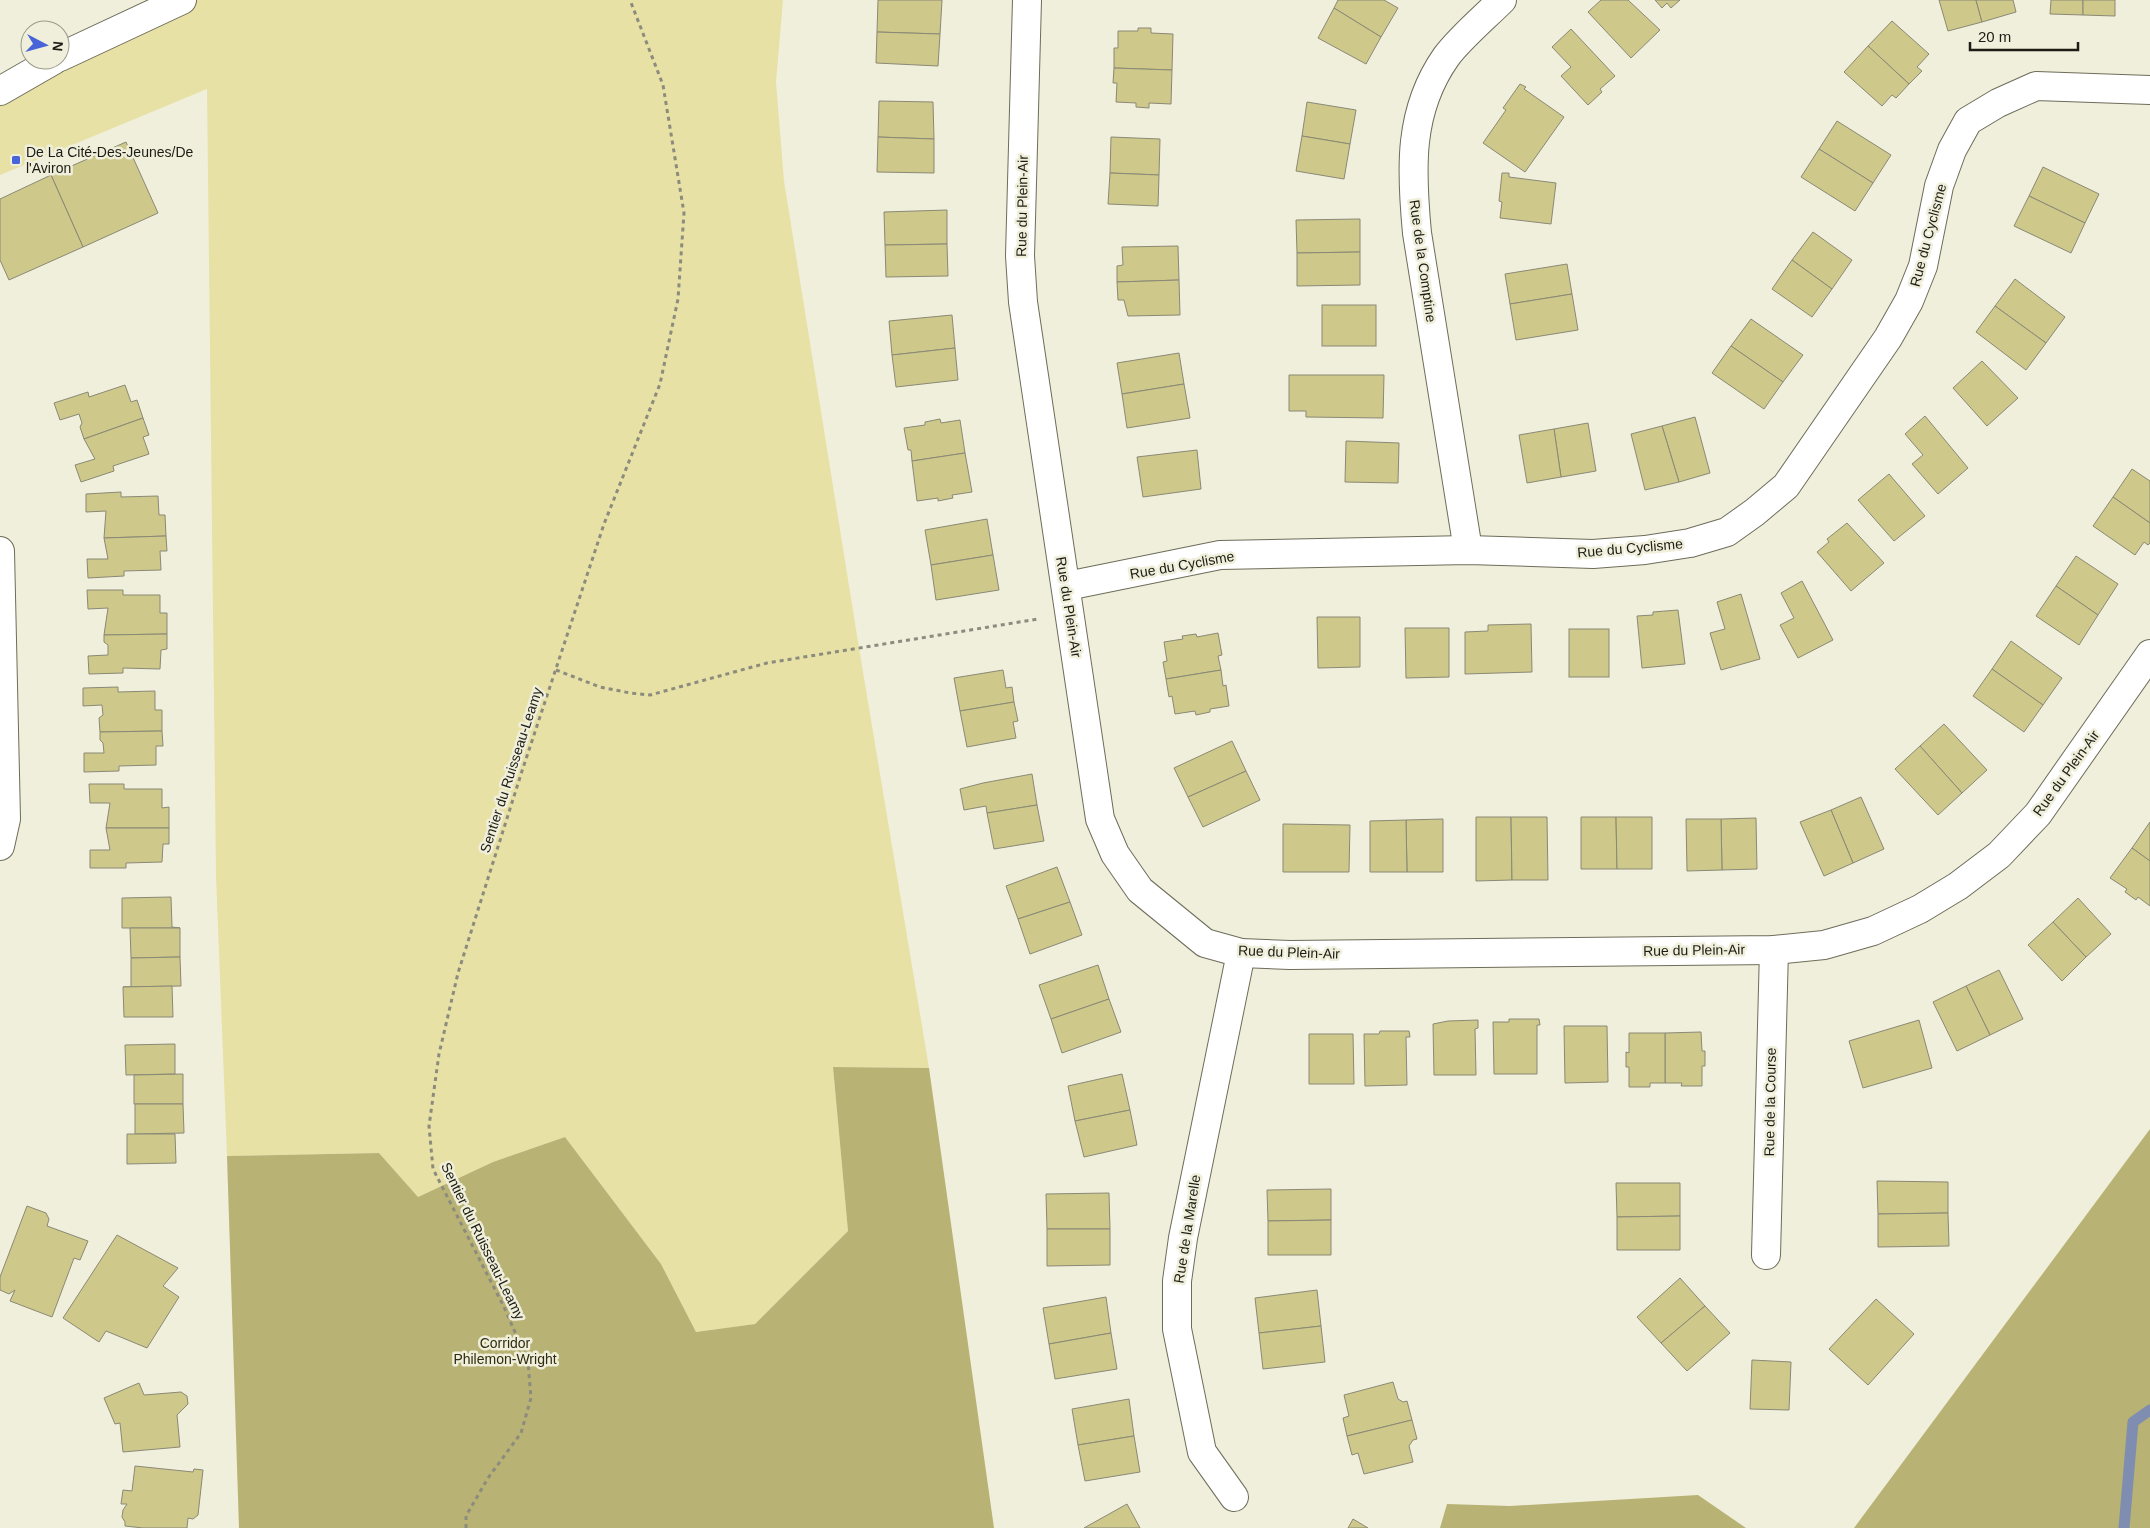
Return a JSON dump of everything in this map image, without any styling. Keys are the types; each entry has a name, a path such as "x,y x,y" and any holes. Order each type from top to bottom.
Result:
{"street":[{"path":"70,52 182,0"},
{"name":"Rue du Plein-Air","path":"1027,0 1020,256 1023,302 1067,586 1100,820 1115,854 1140,890 1205,943 1241,953 1290,954 1774,950 1824,945 1873,931 1920,908 1950,890 1999,855 2038,814 2150,654"},
{"name":"Rue de la Comptine","path":"1468,550 1417,233 1413,190 1413,146 1425,96 1447,56 1502,0"},
{"path":"0,91 37,70"},
{"name":"Rue du Cyclisme","path":"1067,586 1220,555 1468,550 1593,554 1645,550 1690,543 1727,532 1786,486 1888,338 1909,301 1923,266 1940,186 1952,150 1968,121 1998,103 2036,86 2150,90"},
{"path":"0,551 6,819 0,846"},
{"name":"Rue de la Course","path":"1766,1255 1774,950"},
{"name":"Rue de la Marelle","path":"1234,1497 1202,1452 1178,1329 1177,1281 1183,1238 1241,953"}],"path":[{"name":"Sentier du Ruisseau-Leamy","path":"466,1528 466,1516 488,1478 520,1433 531,1398 528,1362 504,1307 433,1169 429,1126 439,1054 458,972 604,524 660,384 678,299 684,213 663,85 630,0"},
{"path":"556,670 600,687 630,694 650,695 767,662 1071,614"}],"shaded area":[{"path":"182,0 783,0 776,82 784,181 929,1068 833,1067 848,1231 755,1324 696,1332 661,1264 565,1137 493,1162 418,1197 379,1153 227,1156 216,876 207,89 0,175 0,91 42,70 70,70 70,56"}],"green space":[{"name":"Corridor Philemon-Wright","path":"833,1067 929,1068 994,1528 239,1528 227,1156 379,1153 418,1197 493,1162 565,1137 661,1264 696,1332 755,1324 848,1231"},
{"path":"2150,1129 2150,1528 1854,1528"},
{"path":"1698,1495 1746,1528 1440,1528 1447,1504 1510,1506"}],"building":[{"path":"878,0 942,0 940,34 877,32"},
{"path":"1338,0 1384,0 1398,8 1381,37 1334,8"},
{"path":"1601,0 1628,0 1660,30 1631,58 1588,12"},
{"path":"1655,0 1680,0 1671,8 1667,3 1662,8"},
{"path":"1939,0 1976,0 1982,22 1948,31"},
{"path":"1976,0 2013,0 2016,12 1982,22"},
{"path":"2051,0 2083,0 2083,15 2050,14"},
{"path":"2083,0 2115,0 2115,16 2083,15"},
{"path":"1334,8 1381,37 1366,64 1318,38"},
{"path":"1892,21 1929,54 1917,67 1922,71 1909,84 1868,46"},
{"path":"1138,28 1151,28 1151,33 1173,34 1172,70 1114,68 1114,48 1118,48 1118,31 1138,31"},
{"path":"1571,29 1615,76 1600,89 1602,92 1588,105 1561,76 1571,67 1552,47"},
{"path":"877,32 940,34 938,66 876,63"},
{"path":"1868,46 1909,84 1896,98 1892,95 1882,106 1844,72"},
{"path":"1114,68 1172,70 1171,104 1149,103 1149,108 1136,107 1136,103 1116,102 1117,83 1113,83"},
{"path":"1520,84 1526,87 1524,89 1564,117 1525,172 1483,143 1506,110 1503,108"},
{"path":"879,101 933,102 934,139 878,137"},
{"path":"1307,102 1356,110 1350,144 1302,136"},
{"path":"1837,121 1891,155 1873,183 1819,149"},
{"path":"1302,136 1350,144 1344,179 1296,171"},
{"path":"878,137 934,139 934,173 877,172"},
{"path":"1111,137 1160,139 1159,175 1110,173"},
{"path":"126,142 158,213 83,247 51,175"},
{"path":"1819,149 1873,183 1855,211 1801,177"},
{"path":"2043,167 2099,194 2085,223 2029,196"},
{"path":"1110,173 1159,175 1158,206 1108,204"},
{"path":"1502,173 1509,173 1509,177 1556,183 1551,224 1500,218 1502,202 1499,201"},
{"path":"51,175 83,247 9,280 0,260 0,199"},
{"path":"2029,196 2085,223 2071,253 2014,226"},
{"path":"947,210 947,244 885,245 884,212"},
{"path":"1360,219 1360,252 1297,253 1296,220"},
{"path":"1813,232 1852,260 1832,289 1792,260"},
{"path":"947,244 948,276 886,277 885,245"},
{"path":"1178,246 1179,280 1117,282 1117,266 1123,265 1122,247"},
{"path":"1360,252 1360,285 1297,286 1297,253"},
{"path":"1792,260 1832,289 1812,317 1772,289"},
{"path":"1567,264 1572,294 1510,304 1505,274"},
{"path":"2015,279 2065,317 2046,343 1995,306"},
{"path":"1179,280 1180,315 1128,316 1124,300 1118,300 1117,282"},
{"path":"1572,294 1578,330 1516,340 1510,304"},
{"path":"1322,305 1376,305 1376,346 1322,346"},
{"path":"1995,306 2046,343 2026,370 1976,332"},
{"path":"952,315 955,348 892,355 889,321"},
{"path":"1751,319 1803,355 1783,382 1731,346"},
{"path":"1731,346 1783,382 1764,409 1712,373"},
{"path":"955,348 958,380 896,387 892,355"},
{"path":"1179,353 1184,384 1122,394 1117,363"},
{"path":"1982,361 2018,398 1987,426 1953,388"},
{"path":"1289,375 1384,375 1383,418 1306,417 1306,411 1289,411"},
{"path":"1184,384 1190,418 1127,428 1122,394"},
{"path":"125,385 131,402 137,400 143,418 84,439 80,427 82,423 79,414 60,420 54,403 88,392 89,397"},
{"path":"1925,416 1968,468 1938,494 1912,464 1923,455 1905,434"},
{"path":"1695,417 1710,473 1679,482 1662,426"},
{"path":"143,418 149,435 143,437 149,454 113,466 114,471 81,482 75,465 95,459 84,439"},
{"path":"940,419 941,423 960,420 965,453 912,461 911,450 908,450 904,428 925,425 925,422"},
{"path":"1588,423 1596,471 1561,477 1554,429"},
{"path":"1662,426 1679,482 1645,490 1631,434"},
{"path":"1554,429 1561,477 1527,483 1519,435"},
{"path":"1346,441 1399,443 1398,483 1345,482"},
{"path":"1197,450 1201,489 1143,497 1137,457"},
{"path":"965,453 972,492 952,495 953,498 938,501 938,498 917,501 912,461"},
{"path":"2132,469 2150,481 2150,523 2113,497"},
{"path":"1889,474 1925,516 1894,541 1858,500"},
{"path":"121,492 121,497 158,496 159,515 165,515 166,536 104,538 106,511 86,512 86,494"},
{"path":"2113,497 2150,523 2150,543 2148,545 2144,542 2135,555 2093,526"},
{"path":"987,519 993,555 931,565 925,530"},
{"path":"1847,523 1884,563 1851,591 1817,552 1829,542 1827,539"},
{"path":"166,536 167,551 160,551 161,570 124,571 124,576 88,578 87,559 108,559 104,538"},
{"path":"993,555 999,590 936,600 931,565"},
{"path":"2076,556 2118,584 2098,615 2056,586"},
{"path":"1802,581 1833,640 1798,658 1780,625 1794,618 1781,593"},
{"path":"2056,586 2098,615 2079,645 2036,616"},
{"path":"87,590 123,590 123,595 160,595 160,613 167,613 167,634 104,635 108,608 88,609"},
{"path":"1741,594 1760,659 1721,670 1710,633 1725,629 1717,602"},
{"path":"1678,610 1685,664 1642,668 1637,616 1653,615 1653,612"},
{"path":"1317,617 1360,617 1360,667 1318,668"},
{"path":"1531,624 1532,672 1465,674 1465,632 1488,631 1488,625"},
{"path":"1405,628 1449,628 1449,677 1406,678"},
{"path":"1569,629 1609,629 1609,677 1569,677"},
{"path":"1218,633 1222,655 1218,656 1221,670 1166,679 1163,662 1167,661 1164,642 1183,639 1182,636 1196,634 1197,637"},
{"path":"167,634 167,649 161,650 160,669 123,668 123,673 89,674 88,656 108,655 108,645 104,642 104,635"},
{"path":"2011,641 2062,678 2043,705 1992,669"},
{"path":"1992,669 2043,705 2024,732 1973,696"},
{"path":"1003,670 1006,688 1012,687 1014,702 960,711 954,678"},
{"path":"1221,670 1223,686 1226,685 1229,706 1210,709 1210,712 1196,715 1195,711 1175,714 1172,696 1169,697 1166,679"},
{"path":"118,687 118,692 155,691 155,710 162,710 162,731 100,732 99,718 103,715 102,705 83,706 83,688"},
{"path":"1014,702 1018,721 1013,722 1016,738 967,747 960,711"},
{"path":"1944,724 1987,770 1962,793 1920,746"},
{"path":"162,731 163,746 156,746 156,765 119,766 119,771 84,772 84,753 104,753 100,732"},
{"path":"1232,741 1246,771 1188,797 1174,768"},
{"path":"1920,746 1962,793 1938,815 1895,769"},
{"path":"1246,771 1260,800 1203,827 1188,797"},
{"path":"1032,774 1037,805 987,813 986,806 964,810 960,789"},
{"path":"89,784 124,784 124,789 162,789 162,808 169,807 169,828 106,828 110,803 90,803"},
{"path":"1861,797 1884,849 1853,863 1831,810"},
{"path":"1037,805 1044,841 994,849 987,813"},
{"path":"1831,810 1853,863 1824,876 1800,822"},
{"path":"1476,817 1511,817 1512,880 1476,881"},
{"path":"1511,817 1547,817 1548,880 1512,880"},
{"path":"1581,817 1616,817 1617,869 1581,869"},
{"path":"1616,817 1652,817 1652,869 1617,869"},
{"path":"1756,818 1757,869 1722,870 1721,819"},
{"path":"1443,819 1443,872 1407,872 1406,820"},
{"path":"1686,819 1721,819 1722,870 1687,871"},
{"path":"1406,820 1407,872 1370,872 1370,821"},
{"path":"2150,822 2150,861 2132,848"},
{"path":"1283,824 1350,825 1349,872 1283,872"},
{"path":"106,828 169,828 169,844 163,844 162,862 126,863 126,868 90,868 90,850 110,850"},
{"path":"2132,848 2150,861 2150,906 2138,897 2136,900 2125,892 2127,889 2110,878"},
{"path":"1057,867 1070,902 1018,919 1006,886"},
{"path":"171,897 172,927 180,928 122,928 122,898"},
{"path":"2078,898 2111,934 2086,957 2053,922"},
{"path":"1070,902 1082,935 1030,954 1018,919"},
{"path":"2053,922 2086,957 2062,981 2028,945"},
{"path":"130,928 180,928 180,957 131,958"},
{"path":"180,957 181,986 131,987 131,958"},
{"path":"1098,965 1109,999 1051,1019 1039,985"},
{"path":"1999,970 2023,1019 1990,1035 1966,986"},
{"path":"172,986 173,1017 124,1017 123,987"},
{"path":"1966,986 1990,1035 1957,1051 1933,1002"},
{"path":"1109,999 1121,1032 1062,1053 1051,1019"},
{"path":"1509,1019 1539,1019 1540,1025 1537,1025 1537,1074 1494,1074 1493,1022 1509,1022"},
{"path":"1478,1020 1478,1028 1475,1029 1476,1075 1434,1075 1433,1024 1448,1021"},
{"path":"1919,1020 1932,1068 1863,1088 1849,1041"},
{"path":"1564,1026 1607,1026 1608,1082 1565,1083"},
{"path":"1380,1031 1409,1031 1410,1037 1406,1037 1407,1085 1365,1086 1364,1034 1379,1034"},
{"path":"1701,1032 1702,1051 1705,1051 1705,1066 1702,1066 1702,1086 1681,1086 1682,1083 1665,1083 1665,1033"},
{"path":"1629,1033 1665,1033 1665,1083 1650,1083 1650,1087 1629,1087 1629,1067 1626,1067 1626,1052 1629,1053"},
{"path":"1309,1034 1353,1034 1354,1084 1309,1084"},
{"path":"175,1044 175,1074 126,1075 125,1045"},
{"path":"183,1074 183,1104 134,1104 134,1075"},
{"path":"1122,1074 1130,1110 1075,1121 1068,1086"},
{"path":"135,1104 183,1104 184,1133 135,1134"},
{"path":"1130,1110 1137,1145 1084,1157 1075,1121"},
{"path":"127,1134 175,1134 176,1163 127,1164"},
{"path":"1877,1181 1948,1182 1948,1213 1878,1214"},
{"path":"1616,1183 1680,1183 1680,1216 1617,1217"},
{"path":"1331,1189 1331,1220 1268,1221 1267,1190"},
{"path":"1109,1193 1110,1229 1047,1229 1046,1194"},
{"path":"27,1206 46,1213 49,1219 47,1226 88,1241 80,1260 74,1258 52,1317 10,1301 15,1290 9,1294 0,1290 0,1277"},
{"path":"1948,1213 1949,1246 1878,1247 1878,1214"},
{"path":"1680,1216 1680,1250 1617,1250 1617,1217"},
{"path":"1331,1220 1331,1255 1268,1255 1268,1221"},
{"path":"1047,1229 1110,1229 1110,1265 1047,1266"},
{"path":"117,1235 178,1268 163,1286 179,1297 147,1348 106,1331 99,1342 63,1318"},
{"path":"1680,1278 1705,1306 1661,1343 1637,1317"},
{"path":"1317,1290 1321,1326 1259,1333 1255,1298"},
{"path":"1106,1297 1111,1333 1049,1344 1043,1308"},
{"path":"1876,1299 1914,1334 1868,1385 1829,1349"},
{"path":"1705,1306 1730,1333 1687,1371 1661,1343"},
{"path":"1321,1326 1325,1362 1263,1369 1259,1333"},
{"path":"1111,1333 1117,1369 1055,1379 1049,1344"},
{"path":"1752,1360 1791,1362 1789,1410 1750,1409"},
{"path":"1393,1382 1398,1399 1403,1402 1407,1401 1412,1420 1347,1436 1343,1418 1349,1416 1344,1395"},
{"path":"139,1383 144,1395 181,1392 187,1396 188,1404 177,1415 180,1447 123,1452 120,1423 115,1424 104,1398"},
{"path":"1129,1399 1134,1436 1078,1445 1072,1409"},
{"path":"1412,1420 1417,1439 1413,1440 1409,1446 1413,1462 1364,1474 1358,1453 1352,1455 1347,1436"},
{"path":"1134,1436 1140,1472 1085,1481 1078,1445"},
{"path":"135,1466 193,1472 194,1469 203,1470 198,1515 193,1519 188,1518 187,1528 125,1526 122,1517 123,1510 127,1504 121,1504 123,1490 132,1491"},
{"path":"1127,1504 1140,1528 1084,1528"},
{"path":"1353,1519 1368,1528 1348,1528"}],"waterway":[{"path":"2124,1528 2133,1422 2150,1410"}],"place":[{"name":"De La Cité-Des-Jeunes/De l'Aviron","path":"16,160"}]}
